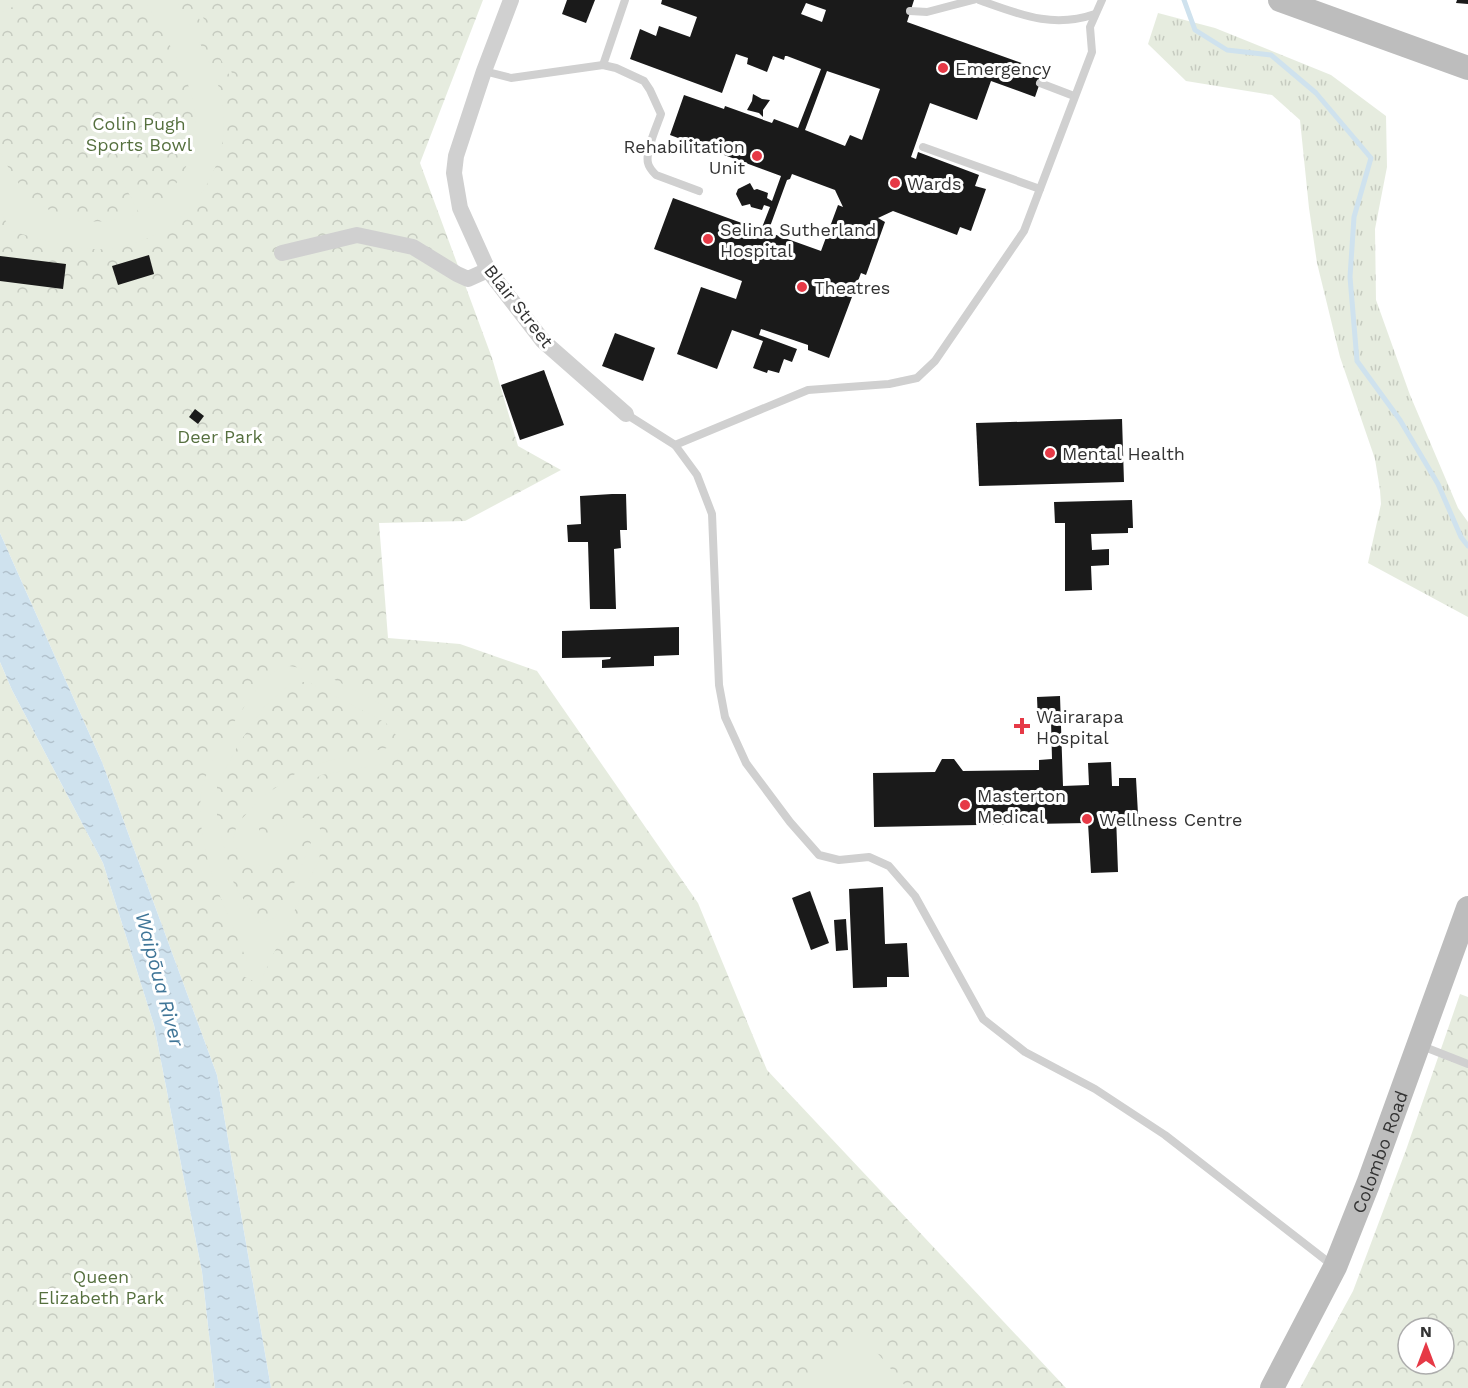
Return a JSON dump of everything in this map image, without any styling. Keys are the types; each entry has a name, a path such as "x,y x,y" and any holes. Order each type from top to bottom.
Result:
{"street":[{"name":"Blair Street","path":"511,0 462,137 454,173 455,190 460,208 488,270 543,341 626,414"},
{"path":"1280,0 1468,68"},
{"path":"282,253 357,235 414,247 468,279 488,270"},
{"name":"Colombo Road","path":"1272,1388 1335,1268 1468,909"}],"lane":[{"path":"603,65 625,0"},
{"path":"910,11 927,12 973,0"},
{"path":"980,0 1027,17 1060,22 1095,14"},
{"path":"675,445 808,390 889,384 917,378 935,361 1024,231 1092,52 1090,27 1102,0"},
{"path":"484,72 511,78 603,65 644,81 662,114 648,154 651,170 656,175 699,191"},
{"path":"1040,83 1074,96"},
{"path":"923,147 1040,189"},
{"path":"626,414 675,445 696,475 712,514 719,685 725,717 746,763 790,822 819,855 839,860 869,857 889,866 915,896 983,1019 1025,1052 1095,1089 1165,1134 1335,1268"},
{"path":"1418,1045 1468,1064"}],"green space":[{"path":"0,0 483,0 420,163 492,358 518,446 561,470 465,521 379,523 388,638 460,644 537,671 698,903 767,1070 1066,1388 271,1388 217,1075 102,762 0,533"},
{"path":"0,0 27,0 0,13"},
{"path":"145,0 176,0 213,70 221,95 224,123 221,150 212,175 198,198 180,218 158,233 133,244 105,249 81,248 11,231 0,210 0,152 16,180 29,195 54,212 81,220 110,221 139,213 118,173 128,168 149,208 165,197 181,177 193,148 196,126 194,104 178,61"},
{"path":"189,0 194,0 244,96 241,97"},
{"path":"1158,13 1215,28 1331,75 1386,116 1387,167 1375,229 1376,300 1410,395 1458,508 1468,522 1468,617 1368,563 1381,504 1380,490 1375,459 1340,357 1317,263 1300,120 1272,95 1186,81 1148,44"},
{"name":"Queen Elizabeth Park","path":"0,662 12,690 103,863 154,1025 202,1272 215,1388 0,1388"},
{"path":"289,666 318,671 390,709 405,721 410,732 410,739 394,759 377,765 321,775 285,799 259,825 259,837 265,839 299,817 310,819 319,824 322,840 319,860 259,984 241,975 248,963 214,881 203,838 200,816 201,794 211,765 238,716 267,677 276,670","holes":["292,682 308,682 386,723 396,735 392,747 335,759 302,769 261,798 237,824 233,839 240,856 253,866 274,864 283,860 290,853 299,835 307,835 311,843 293,886 274,918 261,924 234,884 217,821 217,786 239,743 265,706"]},
{"path":"1460,994 1468,997 1468,1388 1300,1388 1353,1291 1406,1150"},
{"path":"863,1336 907,1388 801,1388"}],"water":[{"name":"Waipōua River","path":"0,533 102,762 217,1075 271,1388 215,1388 202,1272 154,1025 103,863 12,690 0,662"}],"building":[{"path":"567,0 595,0 586,23 562,14"},
{"path":"662,0 914,0 907,22 1044,71 1035,97 991,81 977,120 930,103 911,157 916,159 918,152 979,175 975,186 986,189 971,231 960,227 957,235 893,211 878,218 885,222 866,275 861,273 829,358 808,350 808,345 761,329 759,335 797,349 792,362 784,359 779,373 768,370 767,373 753,368 763,341 732,330 717,369 677,354 701,287 736,299 742,281 654,249 673,198 761,230 770,207 764,205 762,210 751,207 750,204 742,206 736,194 738,189 750,183 754,190 768,193 767,198 772,201 781,176 670,135 684,95 724,109 725,106 772,123 774,119 798,128 821,69 787,56 784,60 773,56 767,72 747,64 748,58 736,54 722,93 630,59 640,29 656,36 659,26 690,37 697,17 661,4","holes":["806,3 826,10 822,22 801,14","827,71 880,89 862,140 850,135 845,146 805,130","792,174 835,190 843,207 838,205 821,251 768,232 787,180"]},
{"path":"1457,0 1468,0 1468,4 1456,3"},
{"path":"753,94 770,100 763,110 763,117 759,113 747,110"},
{"path":"149,255 154,274 118,285 112,266"},
{"path":"0,256 66,264 63,289 0,281"},
{"path":"615,333 655,348 643,381 602,366"},
{"path":"544,370 564,425 520,440 501,385"},
{"path":"195,409 204,416 198,424 189,417"},
{"name":"Mental Health","path":"1122,419 1124,482 979,486 976,423"},
{"path":"626,494 627,530 620,530 621,548 614,549 616,609 590,609 588,542 568,542 567,525 581,524 580,496"},
{"path":"1132,500 1133,528 1128,528 1128,533 1091,534 1092,550 1109,549 1109,565 1091,566 1092,590 1065,591 1065,523 1055,523 1054,502"},
{"path":"679,627 679,655 654,656 654,666 602,668 602,660 611,657 562,658 562,631"},
{"name":"Masterton Medical","path":"1060,696 1063,786 1089,785 1088,763 1111,762 1112,786 1119,786 1119,778 1136,778 1138,814 1116,815 1118,872 1091,873 1088,823 874,827 873,773 935,772 942,759 954,759 963,771 1039,770 1039,760 1052,759 1051,721 1038,722 1037,697"},
{"path":"883,887 885,944 907,943 909,977 887,977 887,987 853,988 849,889"},
{"path":"810,891 829,943 811,950 792,898"},
{"path":"846,919 848,950 836,951 834,920"}],"waterway":[{"path":"1184,0 1195,30 1227,50 1271,55 1316,93 1371,158 1354,217 1350,277 1357,361 1400,420 1438,484 1461,537 1468,546"}],"place":[{"name":"Emergency","path":"943,68"},
{"name":"Rehabilitation Unit","path":"757,156"},
{"name":"Wards","path":"895,183"},
{"name":"Selina Sutherland Hospital","path":"708,239"},
{"name":"Theatres","path":"802,287"},
{"name":"Mental Health","path":"1050,453"},
{"name":"Wairarapa Hospital","path":"1022,726"},
{"name":"Masterton Medical","path":"965,805"},
{"name":"Wellness Centre","path":"1087,819"}],"park label":[{"name":"Colin Pugh Sports Bowl","path":"139,133"},
{"name":"Deer Park","path":"220,436"}]}
